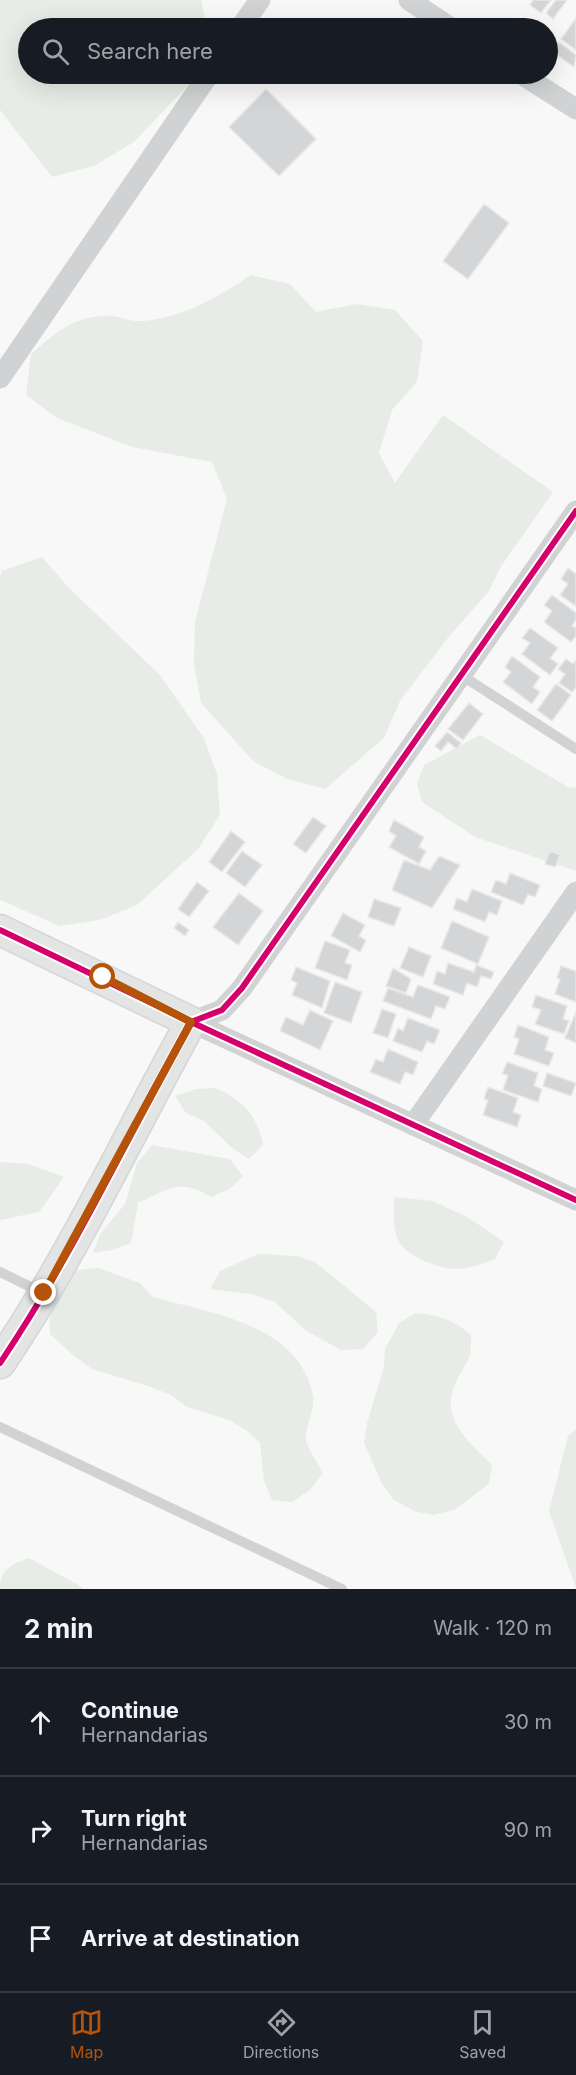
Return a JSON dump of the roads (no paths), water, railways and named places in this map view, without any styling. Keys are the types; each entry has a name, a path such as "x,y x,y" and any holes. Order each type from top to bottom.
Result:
{"street":[{"path":"247,18 260,0"},
{"path":"409,0 436,18"},
{"path":"0,378 202,84"},
{"path":"537,84 576,109"},
{"path":"0,1363 44,1293 191,1022 222,1010 242,988 576,511"},
{"path":"413,1125 576,892"},
{"path":"0,930 191,1022 576,1200"}],"lane":[{"path":"461,675 576,749"},
{"path":"0,1272 44,1293"},
{"path":"0,1426 342,1589"}]}
